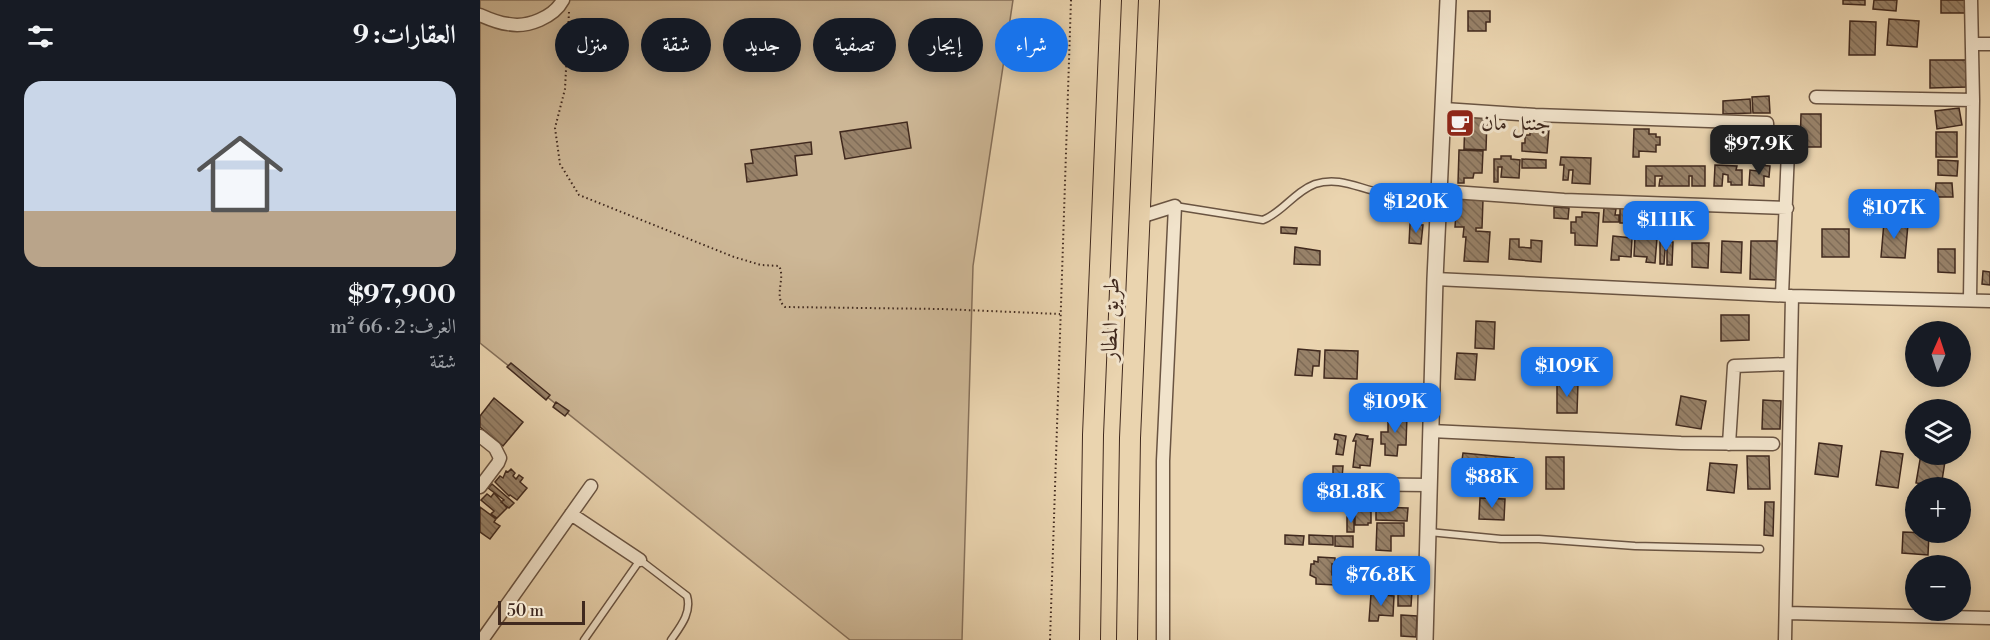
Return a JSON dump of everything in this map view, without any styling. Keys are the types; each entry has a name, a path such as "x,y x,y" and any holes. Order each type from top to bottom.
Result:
{"highway":[{"name":"طريق المطار","path":"1090,640 1093,435 1111,0"},
{"name":"طريق المطار","path":"1127,640 1130,438 1149,0"}],"street":[{"path":"1425,640 1435,279 1448,0"},
{"path":"1970,299 1971,0"},
{"path":"480,15 511,25 551,15 566,6"},
{"path":"1972,44 1990,44"},
{"path":"1816,97 1972,99"},
{"path":"1444,109 1534,115 1767,123 1768,150 1788,151 1787,296 1790,364 1785,640"},
{"path":"1439,190 1564,200 1787,208"},
{"path":"1140,217 1175,206 1163,450 1163,640"},
{"path":"1435,279 1787,296 1990,301"},
{"path":"1729,444 1734,366 1790,364"},
{"path":"1431,431 1773,444"},
{"path":"480,436 495,448 500,458 480,487"},
{"path":"1335,484 1430,485"},
{"path":"482,640 591,486"},
{"path":"572,513 640,560"},
{"path":"1787,613 1990,618"}],"lane":[{"path":"1175,206 1263,220 1272,217 1298,193 1316,184 1346,182 1381,193 1394,194 1439,190"},
{"path":"1428,532 1502,539 1539,539 1635,546 1760,549"},
{"path":"584,640 640,560 687,596 689,608 671,640"}],"path":[{"path":"1050,640 1071,0"},
{"path":"566,6 565,89 555,128 560,164 579,195 734,257 761,265 779,266 782,271 780,300 785,307 942,309 1060,314"}],"shaded area":[{"path":"480,0 1013,0 1010,18 995,18 995,72 1002,72 973,266 962,640 850,640 480,343"}],"building":[{"path":"1843,0 1865,0 1865,5 1843,4"},
{"path":"1874,0 1897,0 1896,11 1873,9"},
{"path":"1941,0 1966,0 1966,13 1941,13"},
{"path":"1468,11 1490,11 1490,22 1486,22 1486,31 1468,31"},
{"path":"1889,19 1919,21 1917,47 1887,45"},
{"path":"1850,21 1876,22 1875,55 1849,55"},
{"path":"1930,60 1966,60 1966,87 1930,88"},
{"path":"1769,96 1770,113 1753,113 1752,97"},
{"path":"1750,99 1751,113 1723,114 1723,101"},
{"path":"1959,108 1962,125 1937,129 1935,111"},
{"path":"1801,114 1821,114 1821,147 1800,147"},
{"path":"1465,117 1487,118 1486,150 1464,149"},
{"path":"907,122 911,148 845,159 840,132"},
{"path":"1530,127 1549,129 1547,153 1522,151 1525,135 1530,135"},
{"path":"1634,129 1649,129 1649,134 1656,134 1656,137 1660,137 1660,145 1656,145 1656,152 1639,151 1639,157 1633,157"},
{"path":"1936,132 1957,132 1957,157 1936,157"},
{"path":"811,142 812,154 795,156 797,175 747,182 745,164 753,163 751,150"},
{"path":"1459,150 1483,151 1482,173 1474,173 1473,178 1464,178 1464,183 1458,183"},
{"path":"1501,156 1511,156 1511,159 1520,160 1519,178 1501,177 1502,167 1498,167 1498,182 1494,182 1494,159 1501,159"},
{"path":"1561,157 1591,158 1590,184 1572,183 1573,170 1569,170 1568,180 1563,180 1564,165 1560,165"},
{"path":"1522,159 1546,160 1546,168 1522,168"},
{"path":"1938,160 1958,161 1957,176 1938,175"},
{"path":"1715,165 1737,166 1736,170 1742,170 1742,185 1731,185 1731,182 1728,182 1728,175 1723,174 1722,186 1714,186"},
{"path":"1757,165 1770,166 1769,177 1764,176 1764,186 1749,185 1750,170 1757,171"},
{"path":"1646,166 1705,166 1705,186 1692,186 1692,176 1689,176 1689,186 1659,186 1662,176 1655,176 1655,186 1646,186"},
{"path":"1936,183 1952,183 1953,197 1935,197"},
{"path":"1861,190 1872,191 1871,205 1860,204"},
{"path":"1457,199 1483,200 1482,228 1476,228 1476,231 1490,232 1488,262 1464,261 1466,237 1463,237 1464,227 1455,227"},
{"path":"1554,207 1569,208 1568,219 1554,218"},
{"path":"1604,208 1616,209 1615,215 1619,215 1619,222 1603,222"},
{"path":"1620,208 1628,208 1628,223 1620,223"},
{"path":"1582,212 1599,213 1597,246 1575,245 1575,233 1571,233 1571,222 1576,222 1576,217 1582,217"},
{"path":"1884,222 1908,224 1905,258 1881,257"},
{"path":"1410,224 1423,225 1421,244 1409,243"},
{"path":"1281,227 1297,228 1296,234 1281,233"},
{"path":"1822,229 1849,229 1849,257 1822,257"},
{"path":"1613,236 1632,238 1631,257 1619,256 1619,260 1611,260"},
{"path":"1635,237 1657,238 1655,263 1646,262 1647,257 1634,256"},
{"path":"1510,239 1519,239 1519,247 1531,248 1531,240 1542,241 1541,262 1509,259"},
{"path":"1722,241 1742,242 1741,273 1721,272"},
{"path":"1751,241 1777,241 1776,280 1750,279"},
{"path":"1660,242 1673,242 1672,265 1667,265 1667,250 1665,250 1664,264 1660,264"},
{"path":"1692,243 1709,243 1708,268 1692,267"},
{"path":"1295,247 1320,251 1320,265 1294,264"},
{"path":"1938,249 1955,249 1955,273 1938,272"},
{"path":"1983,271 1990,272 1990,285 1982,284"},
{"path":"1721,315 1749,315 1749,340 1721,341"},
{"path":"1476,321 1495,322 1494,349 1475,348"},
{"path":"1298,349 1320,351 1319,366 1313,366 1312,376 1295,375"},
{"path":"1325,350 1358,351 1357,379 1324,378"},
{"path":"1457,353 1477,354 1475,380 1455,379"},
{"path":"511,363 550,395 546,400 507,367"},
{"path":"1557,382 1578,383 1577,413 1557,413"},
{"path":"1400,396 1419,397 1418,413 1399,412"},
{"path":"1681,396 1706,401 1701,429 1676,425"},
{"path":"494,398 523,422 503,446 480,427 480,416"},
{"path":"1763,400 1781,401 1780,429 1762,429"},
{"path":"556,402 569,411 565,416 553,407"},
{"path":"1388,414 1407,415 1406,445 1398,445 1397,456 1385,455 1385,444 1381,444 1381,432 1388,432"},
{"path":"1335,434 1346,436 1343,455 1336,454 1338,440 1334,439"},
{"path":"1356,434 1373,439 1370,466 1353,467 1356,441 1353,441"},
{"path":"1819,443 1842,446 1838,477 1815,474"},
{"path":"1881,451 1903,454 1898,488 1876,485"},
{"path":"1463,453 1514,458 1512,478 1460,474"},
{"path":"1747,456 1769,456 1770,489 1748,489"},
{"path":"1546,457 1564,457 1564,489 1546,489"},
{"path":"1710,463 1737,465 1734,493 1707,490"},
{"path":"1919,465 1944,465 1943,477 1917,477"},
{"path":"1333,466 1343,466 1342,478 1333,478"},
{"path":"511,469 516,479 519,475 523,478 520,482 527,488 517,500 509,496 495,482 500,476 503,478 506,471"},
{"path":"492,484 514,503 509,508 501,502 504,500 488,488"},
{"path":"494,493 507,508 497,518 491,514 494,511 481,500 487,494 491,497"},
{"path":"1480,498 1505,499 1504,520 1479,519"},
{"path":"1765,502 1774,502 1773,536 1764,535"},
{"path":"480,507 496,519 494,522 500,526 490,539 480,532"},
{"path":"1376,507 1408,508 1407,521 1376,520"},
{"path":"1371,510 1371,523 1355,525 1355,511"},
{"path":"1350,514 1354,514 1354,532 1347,532 1347,517 1350,517"},
{"path":"1377,523 1404,523 1404,536 1391,536 1391,551 1376,550"},
{"path":"1903,532 1905,532 1905,543 1929,543 1928,555 1902,553"},
{"path":"1285,535 1304,536 1303,545 1285,544"},
{"path":"1309,535 1333,536 1333,545 1309,544"},
{"path":"1335,536 1353,536 1353,547 1335,546"},
{"path":"1318,557 1335,558 1335,564 1332,564 1332,575 1337,576 1336,585 1316,584 1316,578 1310,575 1311,564 1314,564 1314,561 1318,562"},
{"path":"1397,569 1411,569 1411,585 1396,584"},
{"path":"1398,591 1412,591 1411,606 1398,606"},
{"path":"1371,594 1394,596 1393,616 1379,615 1378,621 1369,621"},
{"path":"1401,615 1417,616 1416,637 1401,636"}],"place":[{"name":"جنتل مان","path":"1460,123"}]}
